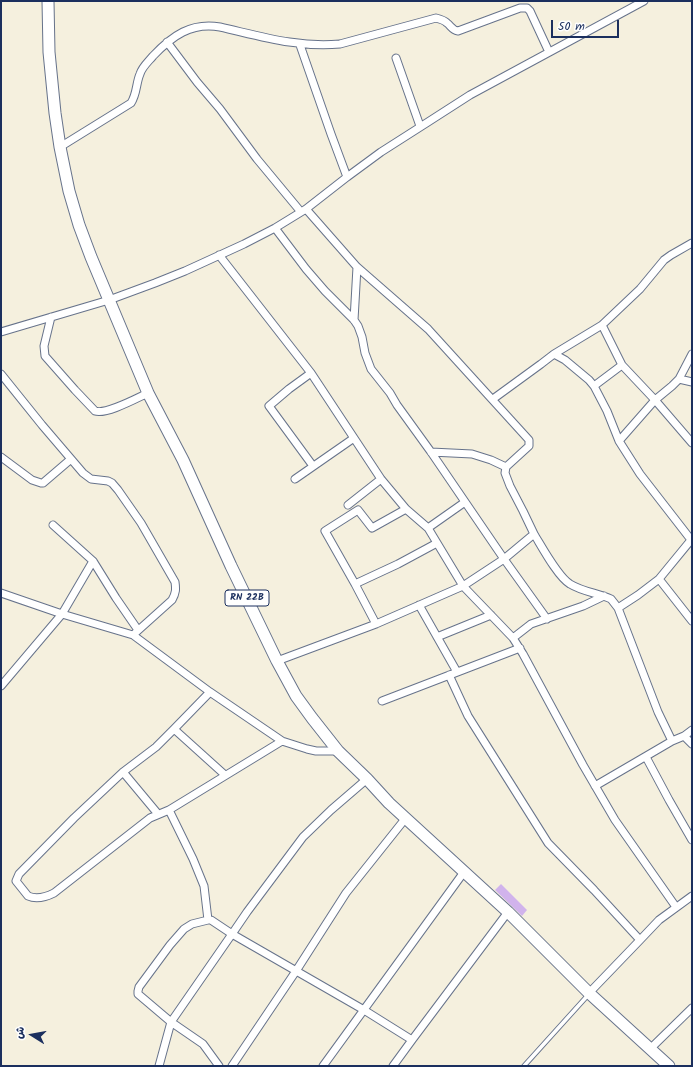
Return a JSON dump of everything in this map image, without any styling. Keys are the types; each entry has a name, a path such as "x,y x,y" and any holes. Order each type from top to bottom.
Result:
{"main road":[{"name":"RN 22B","path":"48,1 49,52 55,113 69,191 79,225 148,393 183,460 231,566 277,661 296,696 338,751 405,819 508,912 589,994 669,1066"}],"street":[{"path":"1,332 109,300 155,284 244,244 303,211 347,176 420,126 470,95 644,1"},
{"path":"60,147 131,103 134,98 140,73 144,65 167,42 194,28 210,25 300,44 325,46 340,44 436,18 443,20 452,29 458,31 513,10 527,8 530,11 549,52"},
{"path":"167,42 257,159 303,211 357,267 428,329 529,440 529,446 506,467 505,475 534,534 563,579 578,588 611,599 618,608 658,712 672,741"},
{"path":"300,44 347,176"},
{"path":"396,58 420,126"},
{"path":"275,228 306,269 325,291 354,320 362,337 365,353 371,369 431,452 504,560 547,619"},
{"path":"493,399 554,354 602,325 640,289 664,260 692,243"},
{"path":"219,255 311,373 381,479 406,509 428,528 463,586 513,638 520,648 615,820 676,907"},
{"path":"354,320 357,267"},
{"path":"52,317 44,346 45,356 95,411 103,412 148,393"},
{"path":"602,325 622,365 692,443"},
{"path":"554,354 577,369 594,386 619,441 640,474 692,540 659,579 618,608"},
{"path":"619,441 655,400 679,379 692,354"},
{"path":"594,386 622,365"},
{"path":"311,373 269,406 312,466"},
{"path":"2,378 87,476 108,481 118,490 141,523 175,582 176,588 172,600 136,633"},
{"path":"679,379 692,382"},
{"path":"295,479 354,438"},
{"path":"431,452 472,454 506,467"},
{"path":"1,457 32,480 40,483 43,483 71,459"},
{"path":"348,505 381,479"},
{"path":"428,528 465,502"},
{"path":"376,624 325,531 358,510 372,528 406,509"},
{"path":"53,525 94,561 136,633 210,692 282,741 306,750 338,751"},
{"path":"277,661 376,624 463,586 504,560 534,534"},
{"path":"354,584 398,564 437,543"},
{"path":"1,686 62,614 94,561"},
{"path":"659,579 692,621"},
{"path":"1,593 62,614 136,633"},
{"path":"513,638 531,624 583,606 604,596"},
{"path":"419,605 457,672"},
{"path":"437,637 491,615"},
{"path":"382,701 520,648"},
{"path":"449,675 468,716 548,843 640,940"},
{"path":"210,692 156,747 123,772 74,818 19,874 16,881 28,896 37,898 54,893 150,818 169,810 282,741"},
{"path":"174,729 225,775"},
{"path":"595,786 692,730"},
{"path":"684,736 692,744"},
{"path":"646,757 692,840"},
{"path":"123,772 158,814"},
{"path":"160,1066 171,1022 247,912 303,837 331,810 367,779"},
{"path":"169,810 193,859 204,886 208,920"},
{"path":"232,1066 346,894 405,819"},
{"path":"323,1066 464,872"},
{"path":"589,994 659,920 692,896"},
{"path":"393,1066 508,912"},
{"path":"219,1066 203,1044 171,1022 138,994 139,987 170,945 184,929 188,925 208,920 214,921 232,934 364,1010 412,1040"},
{"path":"650,1049 692,1008"}],"lane":[{"path":"524,1066 589,994"}],"building":[{"path":"501,884 527,910 522,916 495,890"}]}
